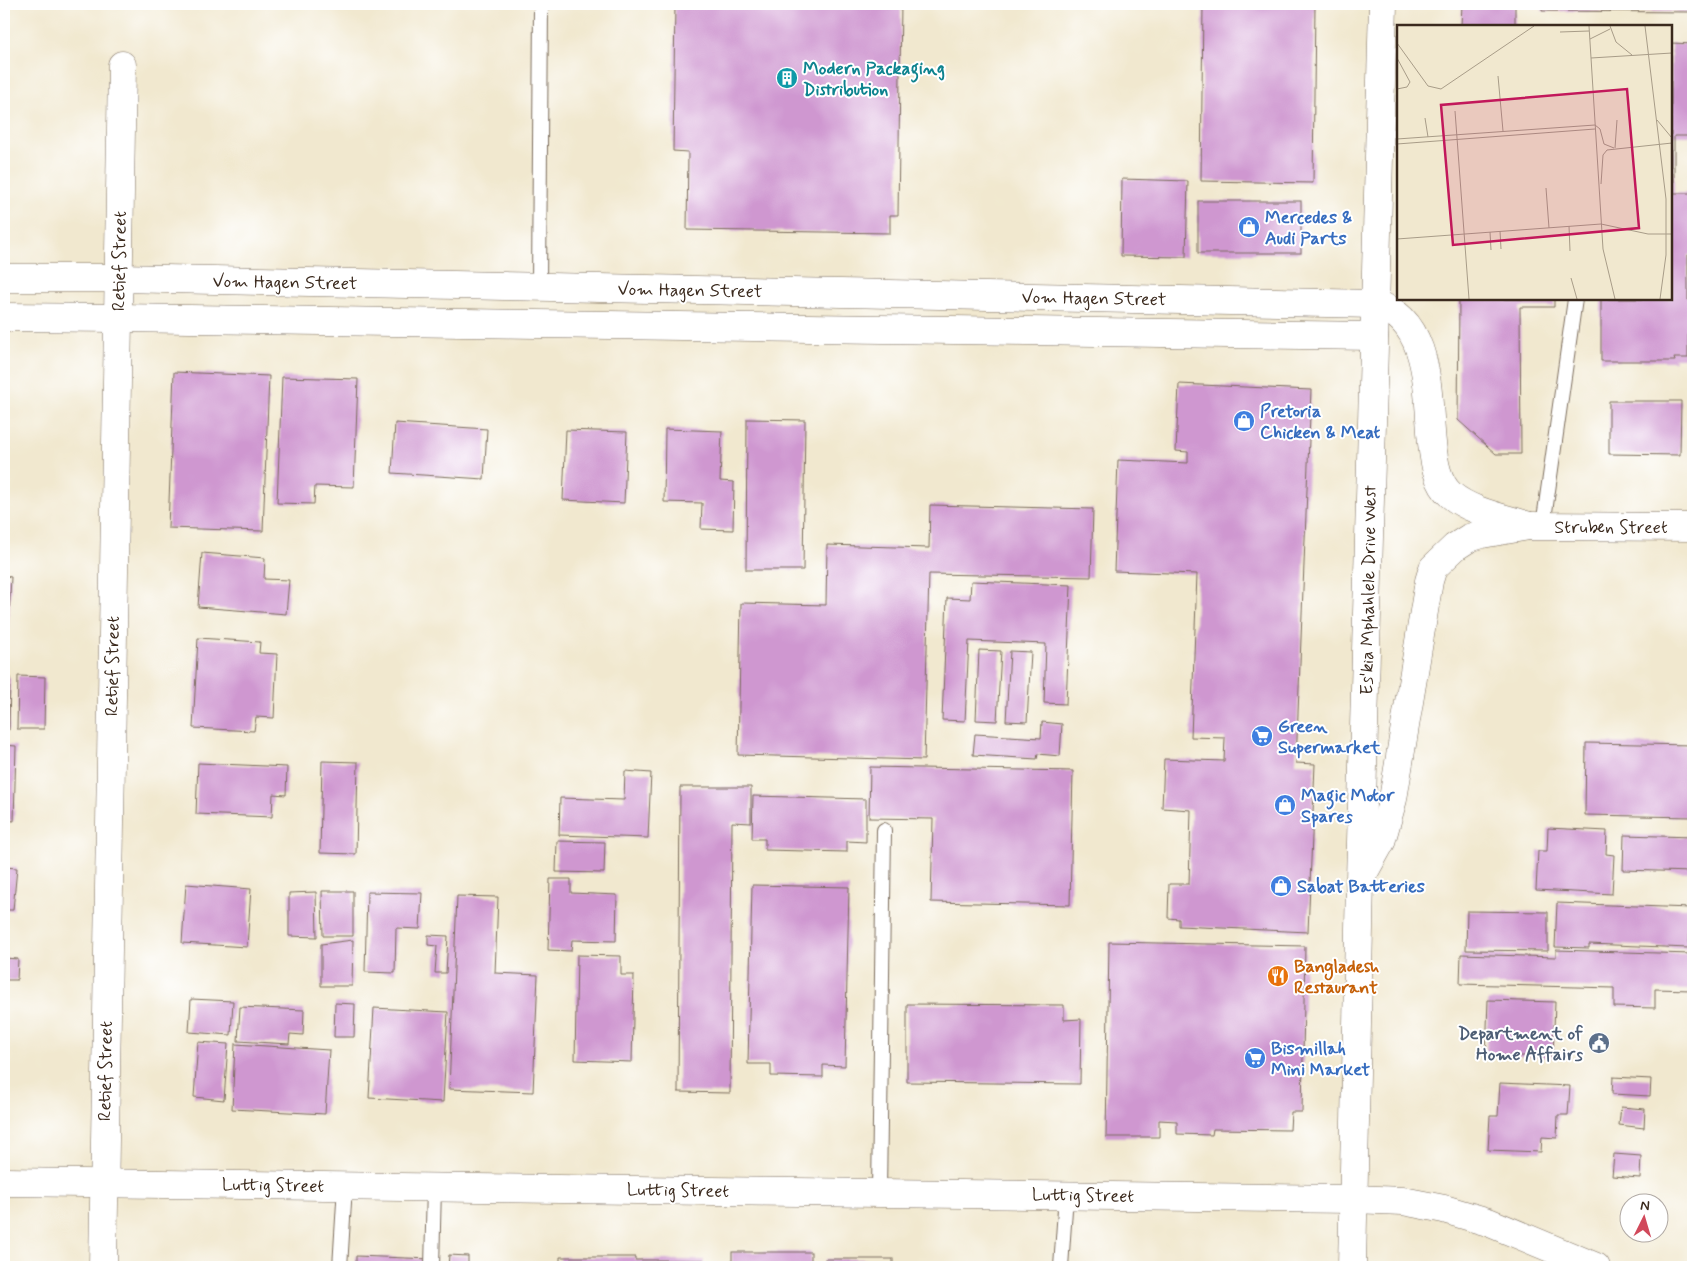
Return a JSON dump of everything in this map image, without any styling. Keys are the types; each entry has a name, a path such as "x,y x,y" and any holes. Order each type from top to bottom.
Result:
{"main road":[{"name":"Es'kia Mphahlele Drive West","path":"1352,1267 1383,4"},
{"name":"Retief Street","path":"103,1267 122,66"},
{"name":"Vom Hagen Street","path":"4,278 118,278 1375,304"},
{"path":"1375,304 1387,307 1398,314 1416,338 1425,368 1434,462 1442,483 1450,494 1464,505 1536,526"},
{"name":"Vom Hagen Street","path":"4,317 1374,336"},
{"path":"1360,880 1381,842 1393,798 1429,581 1433,568 1455,547 1468,538 1536,526"},
{"name":"Struben Street","path":"1536,526 1693,527"},
{"name":"Luttig Street","path":"4,1182 1353,1199 1404,1202 1444,1209 1488,1222 1596,1267"}],"lane":[{"path":"539,287 541,4"},
{"path":"1536,526 1575,300"},
{"path":"879,1193 884,830"},
{"path":"340,1267 345,1186"},
{"path":"432,1267 434,1187"},
{"path":"1061,1267 1066,1195"}],"building":[{"name":"Modern Packaging Distribution","path":"675,4 901,4 898,215 890,215 890,233 687,230 688,152 673,151"},
{"path":"1203,4 1315,4 1313,183 1201,181"},
{"path":"1462,4 1515,4 1515,25 1461,25"},
{"path":"1542,4 1693,4 1693,12 1542,11"},
{"path":"1672,43 1693,44 1693,136 1674,136 1674,193 1693,193 1693,255 1688,255 1688,300 1693,300 1693,325 1688,325 1688,358 1674,358 1675,361 1601,361 1601,300 1672,300"},
{"path":"1122,179 1188,181 1186,257 1121,256"},
{"name":"Mercedes & Audi Parts","path":"1198,201 1301,201 1301,253 1198,253"},
{"path":"1459,300 1554,300 1554,307 1520,307 1521,454 1496,454 1458,420"},
{"path":"174,372 269,376 263,531 168,528"},
{"path":"282,377 358,379 354,487 315,486 314,504 277,503"},
{"path":"1179,384 1311,390 1296,763 1315,764 1308,932 1179,926 1179,919 1168,918 1169,884 1189,884 1191,810 1162,808 1164,759 1224,761 1225,738 1191,737 1197,574 1114,571 1118,460 1188,463 1188,452 1176,451"},
{"path":"1609,401 1681,401 1680,455 1609,454"},
{"path":"747,419 805,420 803,570 746,570"},
{"path":"395,423 487,429 484,479 392,473"},
{"path":"665,429 722,431 720,481 734,482 733,530 701,529 702,503 664,502"},
{"path":"566,430 627,432 624,503 563,500"},
{"path":"930,505 1093,509 1091,577 929,574 924,760 738,755 741,603 826,605 827,545 929,548"},
{"path":"202,553 265,558 264,579 289,580 286,614 198,607"},
{"path":"4,576 11,577 8,636 4,636"},
{"path":"971,581 1071,585 1066,704 1044,703 1046,644 969,641 965,721 942,720 947,598 970,599"},
{"path":"198,638 260,642 259,653 277,654 274,718 256,717 254,731 193,728"},
{"path":"979,650 1001,651 997,721 976,720"},
{"path":"1010,651 1031,652 1027,722 1006,721"},
{"path":"18,676 45,677 44,729 17,729"},
{"path":"4,677 10,677 9,730 4,730"},
{"path":"1042,722 1062,724 1060,756 1038,754 1037,759 973,755 975,734 1041,738"},
{"path":"1586,743 1693,745 1693,817 1585,815"},
{"path":"4,745 16,746 14,821 4,820"},
{"path":"322,761 358,762 356,854 320,853"},
{"path":"198,763 287,767 286,795 273,794 272,817 196,814"},
{"path":"870,767 1073,771 1070,905 931,902 933,819 869,818"},
{"path":"625,771 651,773 648,838 559,835 560,798 624,800"},
{"path":"680,787 751,787 751,823 732,822 730,1093 678,1092"},
{"path":"753,796 866,799 866,842 847,841 847,852 765,850 765,839 752,839"},
{"path":"1548,828 1607,831 1606,854 1614,855 1612,894 1536,890 1538,851 1547,851"},
{"path":"1624,835 1693,837 1693,872 1623,870"},
{"path":"557,841 605,842 604,873 556,872"},
{"path":"4,867 17,868 13,910 4,910"},
{"path":"550,879 571,879 571,893 617,895 616,941 572,940 571,951 548,950"},
{"path":"186,884 251,889 247,947 182,943"},
{"path":"752,885 849,887 845,1066 823,1065 823,1077 771,1076 771,1064 748,1064"},
{"path":"322,891 353,891 353,936 323,936"},
{"path":"316,892 317,937 289,936 289,893"},
{"path":"367,892 422,893 420,929 396,928 395,973 365,972"},
{"path":"457,896 498,897 495,973 538,975 533,1092 449,1089"},
{"path":"1557,903 1690,908 1689,948 1589,944 1589,948 1555,947"},
{"path":"1467,911 1548,912 1548,951 1466,950"},
{"path":"428,935 448,936 446,973 435,973 437,946 428,945"},
{"path":"353,940 352,986 321,986 321,944"},
{"path":"1109,942 1305,946 1302,1112 1291,1112 1290,1130 1213,1129 1212,1135 1177,1134 1177,1121 1159,1120 1159,1137 1106,1137"},
{"path":"1556,950 1692,954 1691,990 1655,989 1655,1008 1614,1007 1614,988 1460,984 1461,954 1556,957"},
{"path":"577,955 621,956 621,975 634,975 632,1062 575,1060"},
{"path":"4,958 18,959 17,980 4,980"},
{"path":"191,999 233,1001 231,1035 189,1032"},
{"path":"1488,1000 1555,1002 1553,1057 1486,1055"},
{"path":"335,1003 355,1004 354,1037 334,1037"},
{"path":"907,1004 1064,1005 1064,1020 1081,1019 1080,1084 907,1082"},
{"path":"240,1007 304,1010 303,1035 290,1034 289,1044 238,1041"},
{"path":"374,1008 448,1012 443,1102 369,1098"},
{"path":"198,1042 228,1044 224,1100 194,1097"},
{"path":"235,1044 329,1050 325,1114 232,1109"},
{"path":"1613,1077 1651,1079 1650,1096 1612,1094"},
{"path":"1500,1083 1570,1086 1568,1115 1558,1115 1557,1138 1542,1137 1541,1152 1488,1150 1490,1116 1498,1116"},
{"path":"1621,1107 1645,1109 1644,1128 1619,1125"},
{"path":"1614,1154 1641,1156 1640,1178 1612,1176"},
{"path":"732,1252 811,1252 811,1267 732,1267"},
{"path":"449,1255 468,1256 468,1267 448,1267"},
{"path":"356,1256 431,1259 431,1267 356,1267"},
{"path":"560,1257 635,1257 635,1260 704,1260 704,1267 560,1267"},
{"path":"825,1259 893,1259 893,1267 825,1267"}],"place":[{"name":"Modern Packaging Distribution","path":"787,78"},
{"name":"Mercedes & Audi Parts","path":"1249,227"},
{"name":"Pretoria Chicken & Meat","path":"1244,421"},
{"name":"Green Supermarket","path":"1262,736"},
{"name":"Magic Motor Spares","path":"1285,805"},
{"name":"Sabat Batteries","path":"1281,886"},
{"name":"Bangladesh Restaurant","path":"1278,976"},
{"name":"Department of Home Affairs","path":"1599,1043"},
{"name":"Bismillah Mini Market","path":"1255,1058"}]}
